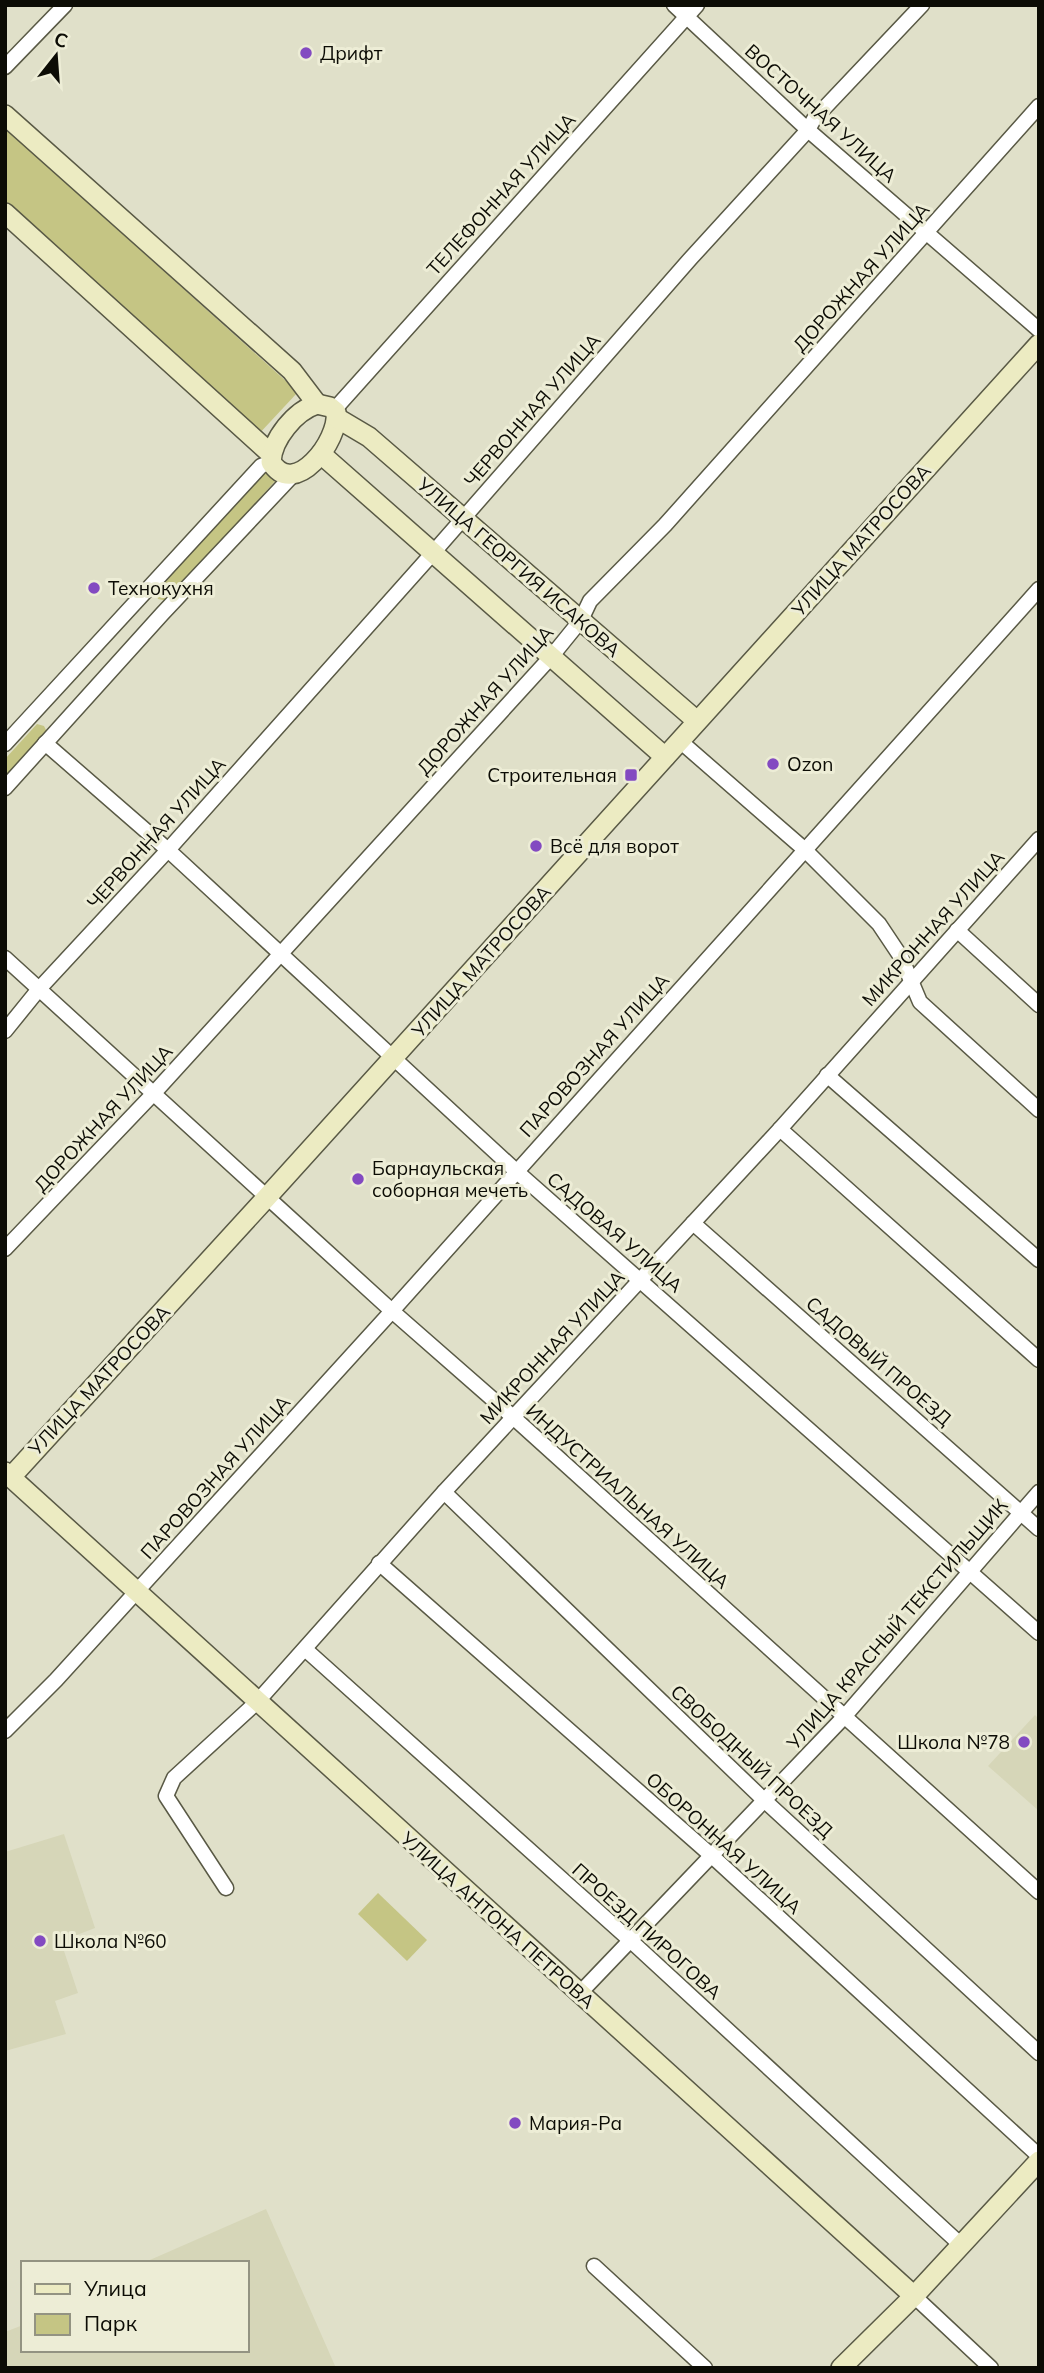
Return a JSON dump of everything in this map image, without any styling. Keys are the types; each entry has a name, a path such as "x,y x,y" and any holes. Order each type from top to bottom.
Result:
{"street":[{"path":"5,67 65,5"},
{"name":"ВОСТОЧНАЯ УЛИЦА","path":"674,5 808,130 1039,330"},
{"name":"ТЕЛЕФОННАЯ УЛИЦА","path":"329,411 697,5"},
{"name":"ЧЕРВОННАЯ УЛИЦА","path":"5,1031 38,989 168,850 691,258 808,130 814,119 922,5"},
{"name":"ДОРОЖНАЯ УЛИЦА","path":"5,1249 154,1093 551,657 582,620 590,601 665,525 1039,106"},
{"name":"УЛИЦА ГЕОРГИЯ ИСАКОВА","path":"5,115 292,371 329,411 369,437 697,721"},
{"path":"5,213 271,458 279,472 293,475"},
{"name":"УЛИЦА МАТРОСОВА","path":"7,1477 268,1196 1039,344"},
{"path":"5,744 271,458 276,442 291,422 309,407 329,411 331,439 321,453 302,471 293,475 162,614 5,788"},
{"path":"321,453 432,554 665,757"},
{"name":"ПАРОВОЗНАЯ УЛИЦА","path":"5,1731 57,1680 392,1311 1039,589"},
{"path":"680,741 804,849 879,924 901,957 920,1002 1039,1110"},
{"name":"САДОВАЯ УЛИЦА","path":"45,743 168,850 516,1171 1039,1633"},
{"name":"МИКРОННАЯ УЛИЦА","path":"226,1888 166,1796 174,1778 257,1702 379,1563 780,1129 910,980 1037,845"},
{"path":"957,930 1039,1005"},
{"name":"ИНДУСТРИАЛЬНАЯ УЛИЦА","path":"5,958 392,1311 1039,1892"},
{"path":"827,1075 1039,1260"},
{"path":"780,1129 1039,1360"},
{"name":"САДОВЫЙ ПРОЕЗД","path":"693,1223 1039,1529"},
{"name":"УЛИЦА АНТОНА ПЕТРОВА","path":"7,1477 991,2368"},
{"name":"СВОБОДНЫЙ ПРОЕЗД","path":"444,1492 765,1801 1039,2053"},
{"name":"УЛИЦА КРАСНЫЙ ТЕКСТИЛЬЩИК","path":"579,1994 844,1717 1039,1492"},
{"name":"ОБОРОННАЯ УЛИЦА","path":"379,1563 712,1856 1039,2159"},
{"name":"ПРОЕЗД ПИРОГОВА","path":"304,1648 631,1941 961,2245"},
{"path":"841,2368 914,2296 1039,2159"},
{"path":"594,2266 705,2368"}],"shaded area":[{"name":"Школа №78","path":"1035,1715 1039,1719 1039,1811 988,1766"},
{"name":"Школа №60","path":"64,1834 95,1928 74,1936 77,1946 64,1951 78,1993 55,2001 66,2034 5,2051 5,1852"},
{"path":"266,2209 336,2368 5,2368 5,2332 21,2326 21,2352 248,2352 248,2261 148,2261"}],"green space":[{"path":"5,128 298,392 257,436 5,209"},
{"path":"266,470 277,479 167,601 158,599 156,592"},
{"path":"37,724 44,726 47,732 5,778 5,759"},
{"path":"378,1893 427,1940 407,1961 358,1914"}],"place":[{"name":"Дрифт","path":"306,53"},
{"name":"Технокухня","path":"94,588"},
{"name":"Ozon","path":"773,764"},
{"name":"Строительная","path":"631,775"},
{"name":"Всё для ворот","path":"536,846"},
{"name":"Барнаульская соборная мечеть","path":"358,1179"},
{"name":"Школа №78","path":"1024,1742"},
{"name":"Школа №60","path":"40,1941"},
{"name":"Мария-Ра","path":"515,2123"}]}
